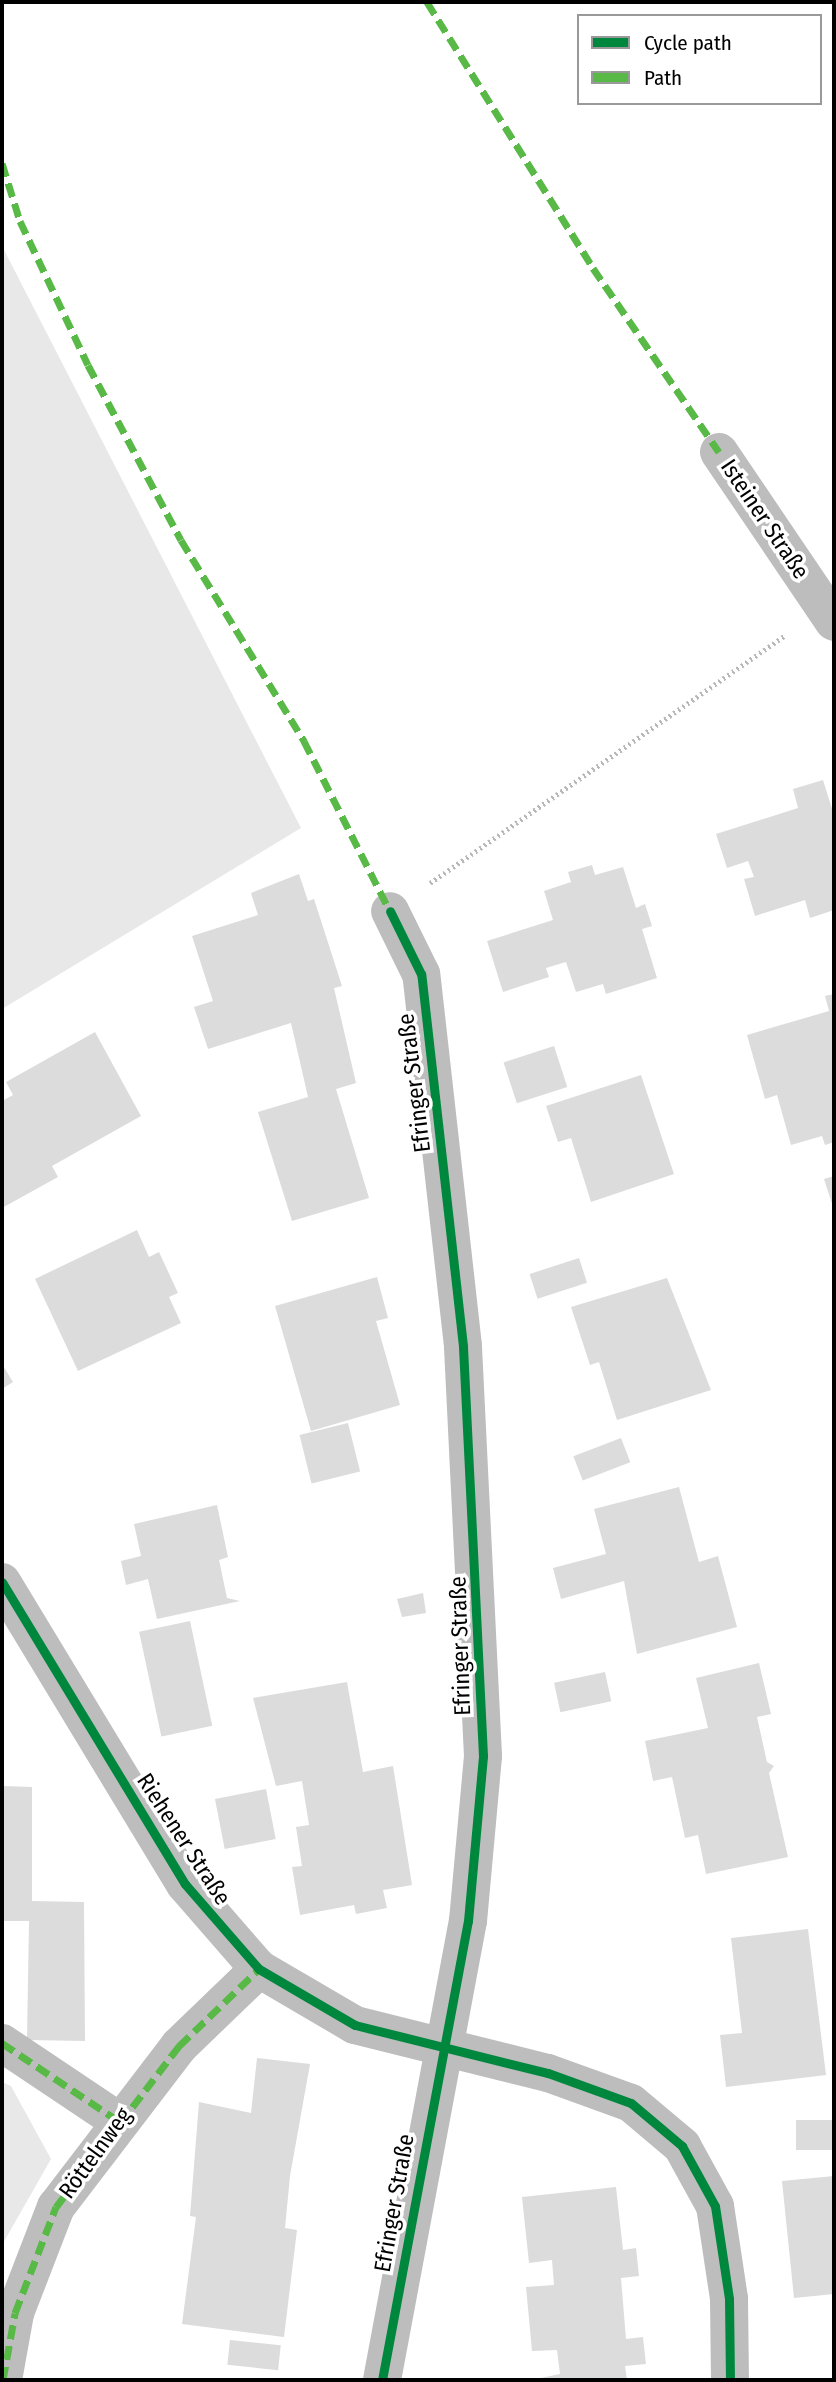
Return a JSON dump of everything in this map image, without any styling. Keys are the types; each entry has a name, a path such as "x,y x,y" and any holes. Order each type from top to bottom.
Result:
{"street":[{"name":"Isteiner Straße","path":"719,452 830,615"},
{"name":"Efringer Straße","path":"382,2380 440,2050 468,1921 483,1756 475,1520 463,1346 421,974 390,911"},
{"name":"Riehener Straße","path":"2,1582 185,1884 259,1969 355,2025 440,2050 548,2073 631,2103 682,2146 715,2206 729,2299 730,2380"},
{"name":"Röttelnweg","path":"3,2380 15,2313 55,2207 117,2120 179,2046 259,1969"},
{"path":"2,2043 117,2120"}],"path":[{"path":"390,911 830,615"}],"shaded area":[{"path":"2,246 301,828 2,1009"},
{"path":"2,2082 11,2086 51,2159 2,2245"}],"building":[{"path":"823,780 834,815 834,910 810,918 805,900 755,916 744,879 754,877 748,861 727,868 716,834 798,808 793,789"},
{"path":"592,865 595,875 623,867 636,908 645,904 652,926 642,929 657,978 606,994 603,984 576,992 566,962 546,968 549,977 503,992 487,941 553,920 544,891 571,882 568,872"},
{"path":"299,874 308,901 314,899 342,986 334,988 356,1083 336,1089 369,1198 292,1221 258,1112 308,1097 291,1023 208,1049 194,1007 213,1001 192,936 258,915 251,893"},
{"path":"834,994 834,1142 825,1145 822,1136 791,1145 777,1095 765,1099 747,1035 829,1011 825,996"},
{"path":"95,1032 141,1116 52,1166 58,1177 2,1208 2,1101 13,1095 6,1082"},
{"path":"554,1046 567,1087 517,1103 504,1062"},
{"path":"641,1075 674,1174 591,1202 571,1138 558,1142 546,1106"},
{"path":"834,1176 834,1210 824,1179"},
{"path":"137,1230 149,1257 159,1252 178,1293 169,1297 181,1323 78,1371 35,1279"},
{"path":"579,1258 587,1283 538,1299 530,1274"},
{"path":"377,1277 388,1318 376,1321 400,1405 311,1431 275,1306"},
{"path":"667,1278 711,1390 617,1420 599,1362 590,1365 571,1307"},
{"path":"2,1364 13,1382 2,1389"},
{"path":"348,1423 360,1472 312,1484 299,1435"},
{"path":"621,1438 630,1462 583,1481 573,1456"},
{"path":"679,1487 699,1562 718,1556 737,1627 637,1654 624,1581 561,1599 553,1568 606,1554 594,1509"},
{"path":"217,1505 228,1557 219,1560 227,1598 240,1601 157,1619 148,1579 126,1585 121,1561 141,1556 134,1524"},
{"path":"423,1593 426,1613 402,1617 397,1599"},
{"path":"190,1621 212,1726 161,1736 139,1632"},
{"path":"759,1663 771,1714 757,1717 767,1762 774,1766 769,1773 788,1857 706,1874 698,1835 685,1838 672,1777 653,1781 645,1741 708,1728 696,1678"},
{"path":"605,1672 611,1701 560,1712 554,1683"},
{"path":"347,1682 363,1772 393,1766 412,1885 383,1890 387,1908 356,1914 354,1905 300,1915 292,1867 302,1866 296,1827 309,1825 302,1781 276,1786 253,1698"},
{"path":"2,1786 32,1787 32,1901 84,1902 85,2041 27,2040 29,1921 2,1921"},
{"path":"266,1789 276,1839 225,1849 215,1799"},
{"path":"808,1929 826,2075 726,2087 720,2035 742,2033 731,1938"},
{"path":"257,2058 310,2064 290,2176 285,2228 297,2230 284,2337 182,2324 196,2217 190,2216 199,2102 251,2113"},
{"path":"796,2120 834,2120 834,2150 796,2150"},
{"path":"834,2176 834,2294 794,2298 782,2181"},
{"path":"616,2187 623,2250 636,2248 639,2276 621,2278 626,2339 643,2337 646,2364 625,2366 627,2380 531,2380 560,2374 557,2350 532,2351 526,2287 554,2285 552,2260 529,2263 522,2197"},
{"path":"230,2340 281,2345 278,2370 227,2365"}],"marked path":[{"path":"427,2 593,268 719,452"},
{"path":"2,163 20,221 88,365 181,540 304,741 390,911"},
{"path":"3,2380 15,2313 56,2207 179,2046 259,1969"},
{"path":"2,2043 117,2120"}],"cycle path":[{"path":"382,2380 468,1921 483,1756 463,1346 421,974 390,911"},
{"path":"2,1582 185,1884 259,1969 355,2025 548,2073 631,2103 682,2146 715,2206 729,2299 730,2380"}]}
